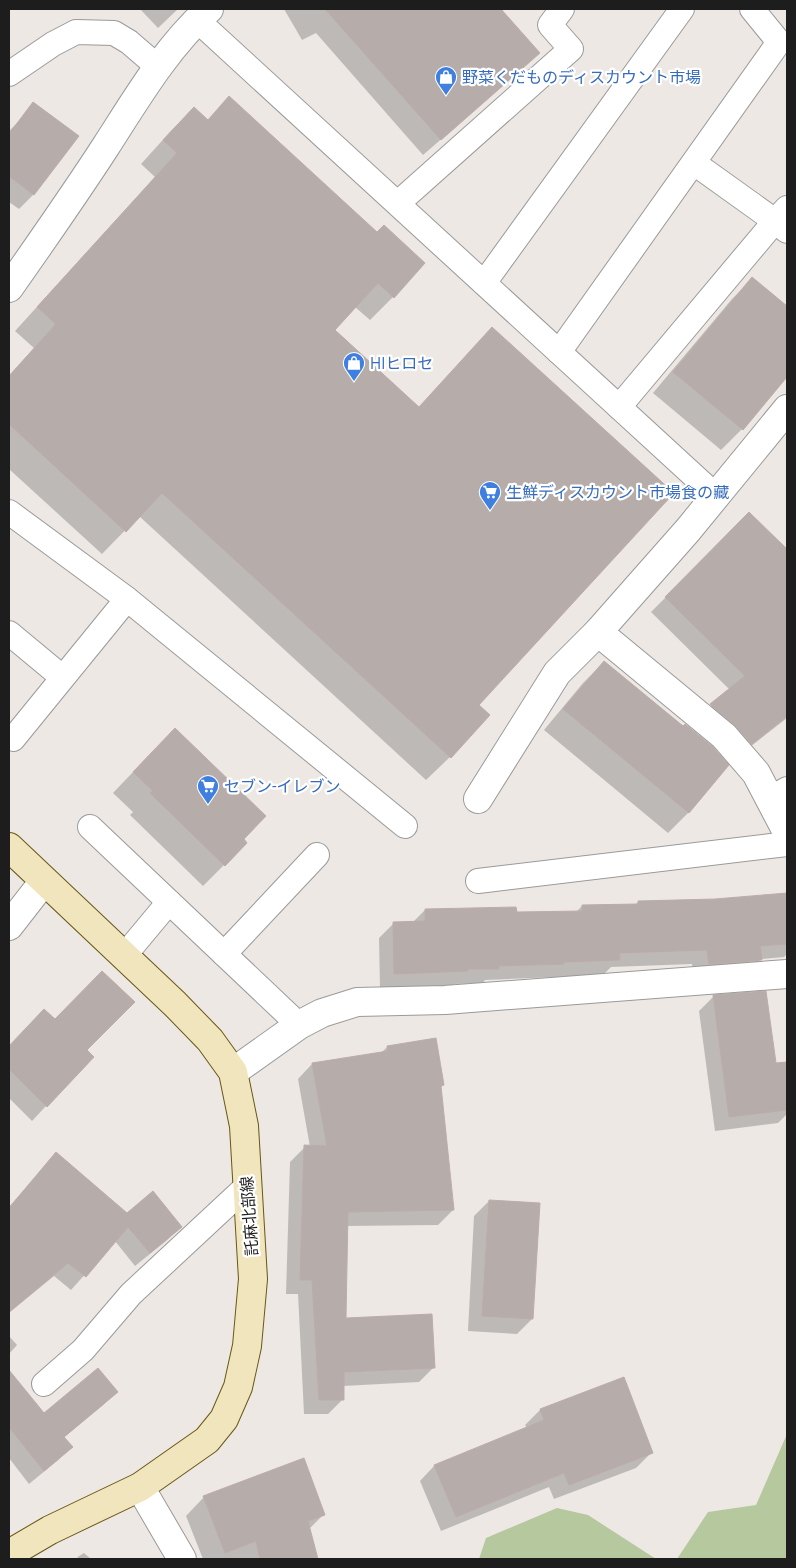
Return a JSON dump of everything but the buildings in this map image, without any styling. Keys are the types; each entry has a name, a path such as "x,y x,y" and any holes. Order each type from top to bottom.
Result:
{"main road":[{"name":"託麻北部線","path":"9,847 175,1004 210,1040 233,1072 244,1126 246,1187 253,1279 247,1346 238,1388 224,1419 207,1440 140,1487 50,1530 9,1554"}],"street":[{"path":"9,288 63,212 158,67 203,14"},
{"path":"478,799 557,673 598,632 716,496 787,409"},
{"path":"598,632 724,736 756,773 778,794 787,832"},
{"path":"9,926 44,881"},
{"path":"233,1072 299,1025 322,1013 357,1002 445,1000 787,974"},
{"path":"140,1487 182,1559"}],"lane":[{"path":"398,203 571,49 550,26 562,9"},
{"path":"484,283 682,9"},
{"path":"559,352 779,42 752,9"},
{"path":"203,14 398,203 716,496"},
{"path":"9,74 53,44 76,32 114,33 129,42 158,67"},
{"path":"619,407 783,220 694,163"},
{"path":"9,512 127,599 405,826"},
{"path":"13,739 127,599"},
{"path":"9,632 62,678"},
{"path":"90,828 299,1025"},
{"path":"478,881 787,844"},
{"path":"224,954 317,855"},
{"path":"124,956 169,902"},
{"path":"44,1384 83,1350 131,1294 246,1187"}],"green space":[{"path":"787,1434 787,1559 677,1559 708,1512 756,1505"},
{"path":"557,1508 588,1515 656,1559 479,1559 486,1538"}],"place":[{"name":"野菜くだものディスカウント市場","path":"446,96"},
{"name":"HIヒロセ","path":"354,382"},
{"name":"生鮮ディスカウント市場食の藏","path":"490,511"},
{"name":"セブン-イレブン","path":"208,805"}]}
